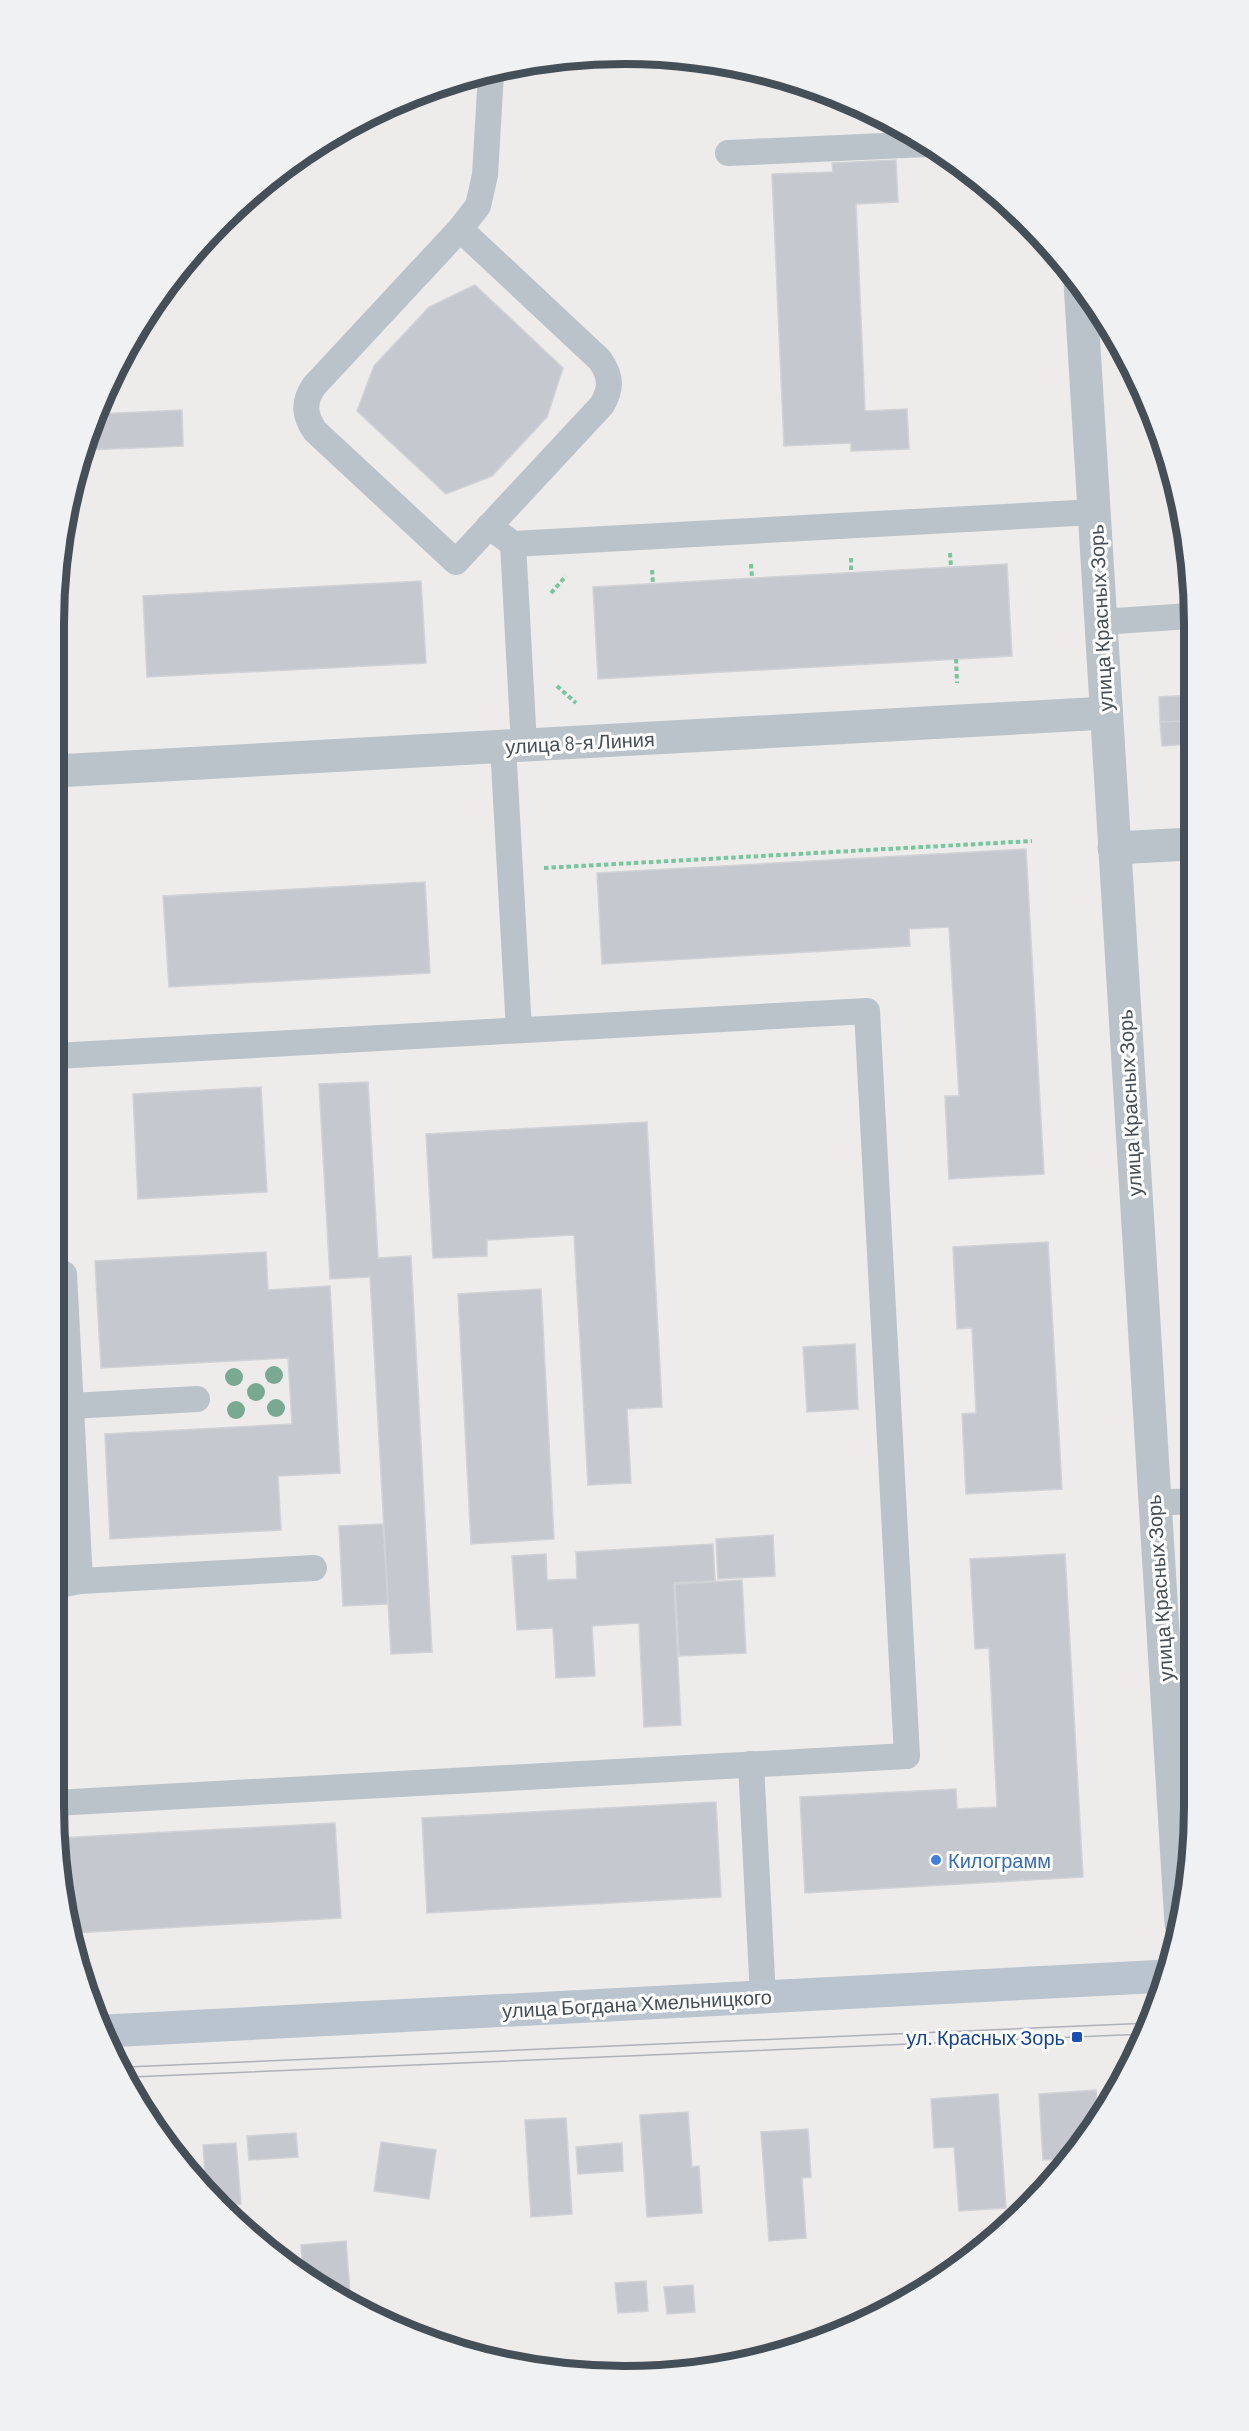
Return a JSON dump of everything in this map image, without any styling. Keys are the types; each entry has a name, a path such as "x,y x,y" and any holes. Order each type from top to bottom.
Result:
{"main road":[{"name":"улица Богдана Хмельницкого","path":"111,2031 1158,1976"}],"street":[{"name":"улица Красных Зорь","path":"1086,308 1094,512 1178,1892"},
{"name":"улица 8-я Линия","path":"64,771 1106,713"},
{"path":"1114,848 1184,844"}],"lane":[{"path":"460,229 600,360 607,370 610,382 608,394 602,405 456,562 315,431 308,421 305,408 307,396 314,386 460,229 478,206 485,175 491,81"},
{"path":"728,153 912,145"},
{"path":"489,526 513,544 1094,512"},
{"path":"513,544 514,746 510,870 519,1030"},
{"path":"1101,622 1184,616"},
{"path":"64,1055 867,1011 908,1756 64,1802"},
{"path":"64,1275 80,1581"},
{"path":"71,1406 197,1399"},
{"path":"1154,1503 1184,1501"},
{"path":"64,1584 80,1581 314,1568"},
{"path":"751,1764 763,1997"}],"path":[{"path":"549,597 554,588 570,572"},
{"path":"956,659 957,677"},
{"path":"553,681 560,690 578,704"},
{"path":"510,870 1032,841"}],"building":[{"path":"896,160 898,202 856,204 865,411 907,409 909,449 851,451 851,443 784,446 772,174 833,172 832,163"},
{"path":"475,285 563,368 547,417 492,476 446,494 357,411 374,366 429,307"},
{"path":"182,410 183,446 92,450 106,414"},
{"path":"1007,564 1012,656 598,679 593,587"},
{"path":"421,581 426,663 147,677 143,596"},
{"path":"1184,695 1184,721 1160,722 1159,697"},
{"path":"1184,721 1184,744 1162,746 1160,722"},
{"path":"1026,849 1044,1174 949,1179 945,1096 959,1096 949,927 909,929 910,946 602,964 597,873"},
{"path":"425,882 430,973 169,987 163,896"},
{"path":"368,1082 378,1258 411,1256 432,1652 391,1654 370,1277 330,1279 319,1084"},
{"path":"261,1087 267,1192 138,1199 133,1094"},
{"path":"647,1122 662,1407 627,1409 631,1483 588,1485 574,1235 487,1240 487,1256 433,1258 426,1134"},
{"path":"1048,1242 1062,1489 966,1494 962,1414 976,1413 972,1328 957,1329 953,1247"},
{"path":"266,1252 268,1290 330,1286 340,1473 278,1476 281,1530 110,1539 105,1434 292,1424 288,1358 101,1368 95,1261"},
{"path":"541,1289 554,1539 471,1544 458,1294"},
{"path":"855,1344 858,1409 807,1412 803,1347"},
{"path":"383,1524 388,1604 343,1606 339,1526"},
{"path":"773,1535 775,1576 718,1579 716,1539"},
{"path":"713,1544 715,1581 674,1583 681,1725 644,1727 639,1623 592,1626 595,1676 556,1678 553,1628 517,1630 512,1556 546,1554 547,1580 577,1579 576,1552"},
{"path":"1065,1554 1083,1877 805,1893 800,1797 956,1789 957,1809 997,1807 989,1648 975,1649 970,1559"},
{"path":"742,1580 746,1653 679,1656 675,1584"},
{"path":"716,1802 721,1897 427,1913 422,1818"},
{"path":"335,1823 341,1918 79,1933 69,1880 66,1838"},
{"path":"1096,2090 1097,2106 1059,2159 1043,2160 1039,2094"},
{"path":"998,2094 1006,2208 959,2211 954,2147 934,2148 931,2099"},
{"path":"688,2112 692,2167 699,2166 702,2213 647,2217 640,2115"},
{"path":"566,2118 572,2214 531,2217 525,2120"},
{"path":"808,2129 811,2177 802,2178 806,2238 769,2241 761,2132"},
{"path":"296,2133 298,2157 249,2160 247,2136"},
{"path":"381,2142 436,2150 429,2199 374,2191"},
{"path":"236,2143 241,2204 231,2204 205,2178 203,2145"},
{"path":"622,2143 623,2171 578,2174 576,2147"},
{"path":"346,2241 350,2294 302,2264 301,2245"},
{"path":"646,2281 648,2311 618,2313 615,2283"},
{"path":"693,2285 695,2312 667,2314 664,2287"}],"tram line":[{"path":"129,2067 1141,2023"},
{"path":"135,2077 1136,2034"}],"place":[{"name":"Килограмм","path":"936,1860"},
{"name":"ул. Красных Зорь","path":"1077,2037"}]}
